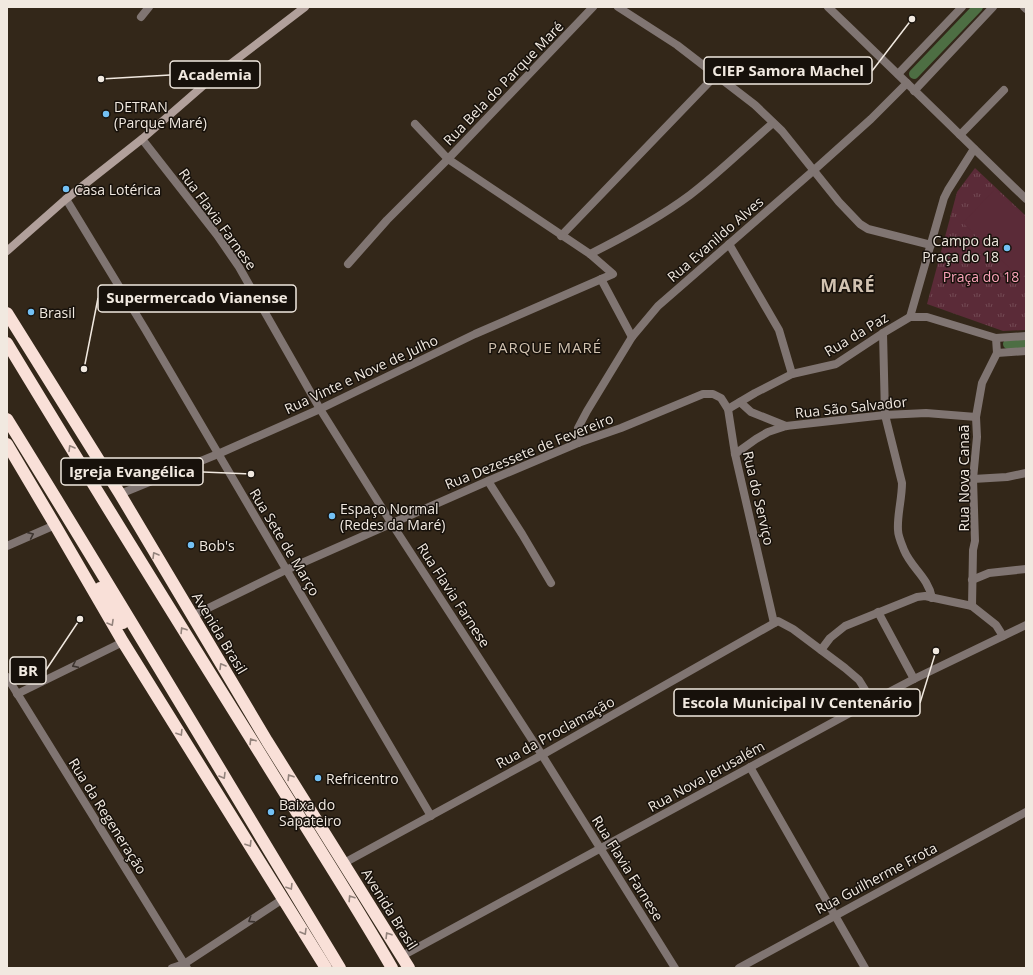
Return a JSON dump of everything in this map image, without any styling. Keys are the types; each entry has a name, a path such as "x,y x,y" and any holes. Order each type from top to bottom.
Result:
{"highway":[{"name":"Avenida Brasil","path":"7,313 120,494 267,741 409,968"},
{"name":"Avenida Brasil","path":"7,343 314,842 358,909 392,968"},
{"path":"7,419 340,968"},
{"path":"81,431 109,511"},
{"path":"7,444 56,525 123,642 326,968"},
{"path":"20,465 42,492 192,736 212,758"}],"street":[{"path":"141,17 149,7"},
{"path":"7,251 66,199 142,139 217,74 305,7"},
{"name":"Rua Bela do Parque Maré","path":"348,264 387,220 448,159 594,7"},
{"path":"618,7 677,45 755,104 782,131 813,171 860,224 868,228 931,245"},
{"path":"828,7 1026,199"},
{"path":"898,74 962,7"},
{"path":"914,91 993,7"},
{"path":"561,236 716,75"},
{"name":"Rua Evanildo Alves","path":"578,443 578,428 580,423 632,338 658,306 813,171 871,119 907,83"},
{"path":"960,135 1004,90"},
{"path":"415,124 448,159 590,254 642,226 689,195 773,123"},
{"name":"Rua Flavia Farnese","path":"142,139 217,235 239,267 320,409 392,524 542,755 675,968"},
{"path":"974,149 944,198 910,317 927,317 996,338 1026,336"},
{"name":"Rua Sete de Março","path":"66,199 431,816"},
{"path":"730,244 779,330 792,374"},
{"name":"Rua Vinte e Nove de Julho","path":"120,494 218,454 320,409 474,334 613,274 590,254"},
{"path":"601,279 632,338"},
{"name":"Rua da Paz","path":"728,409 792,374 836,364 910,317"},
{"path":"883,333 885,415 902,483 898,530 904,550 909,560 928,584 932,598"},
{"path":"996,338 997,353 1026,351"},
{"name":"Rua Nova Canaã","path":"972,606 973,550 975,541 973,479 977,437 976,417 982,383 997,353"},
{"name":"Rua Dezessete de Fevereiro","path":"192,616 286,570 488,481 578,443 621,428 703,394 713,394 721,398 728,409"},
{"path":"740,402 751,412 786,426"},
{"name":"Rua do Serviço","path":"728,409 735,454 776,622"},
{"name":"Rua São Salvador","path":"735,454 768,432 786,426 885,415 926,413 976,417"},
{"path":"973,479 1007,477 1026,473"},
{"path":"488,481 551,583"},
{"path":"7,546 56,525"},
{"path":"972,580 989,573 1026,569"},
{"path":"821,650 830,638 845,626 917,597 932,598 972,606 996,625 1003,636"},
{"path":"878,612 914,679"},
{"path":"776,622 794,629 859,680 872,701"},
{"name":"Rua da Proclamação","path":"344,864 542,755 776,622"},
{"name":"Rua Nova Jerusalém","path":"402,956 872,701 1026,625"},
{"path":"17,694 123,642"},
{"name":"Rua da Regeneração","path":"7,677 185,966"},
{"path":"750,766 865,968"},
{"name":"Rua Guilherme Frota","path":"739,968 1026,812"},
{"path":"172,968 185,966 283,899"}],"green space":[{"name":"Praça do 18","path":"975,168 1026,216 1026,330 1003,331 927,304 957,192"},
{"name":"Campo da Praça do 18","path":"995,189 1026,217 1026,274 1021,279 963,223"}],"waterway":[{"path":"914,74 978,7"},
{"path":"1008,344 1026,343"}],"place":[{"name":"CIEP Samora Machel","path":"912,19"},
{"name":"Academia","path":"101,79"},
{"name":"DETRAN (Parque Maré)","path":"106,114"},
{"name":"Casa Lotérica","path":"66,189"},
{"name":"Campo da Praça do 18","path":"1007,248"},
{"name":"Brasil","path":"31,312"},
{"name":"Supermercado Vianense","path":"84,369"},
{"name":"Igreja Evangélica","path":"251,474"},
{"name":"Espaço Normal (Redes da Maré)","path":"332,516"},
{"name":"Bob's","path":"191,545"},
{"name":"BR","path":"80,619"},
{"name":"Escola Municipal IV Centenário","path":"936,651"},
{"name":"Refricentro","path":"318,778"},
{"name":"Baixa do Sapateiro","path":"271,812"}],"district":[{"name":"MARÉ","path":"848,285"},
{"name":"PARQUE MARÉ","path":"545,347"}]}
